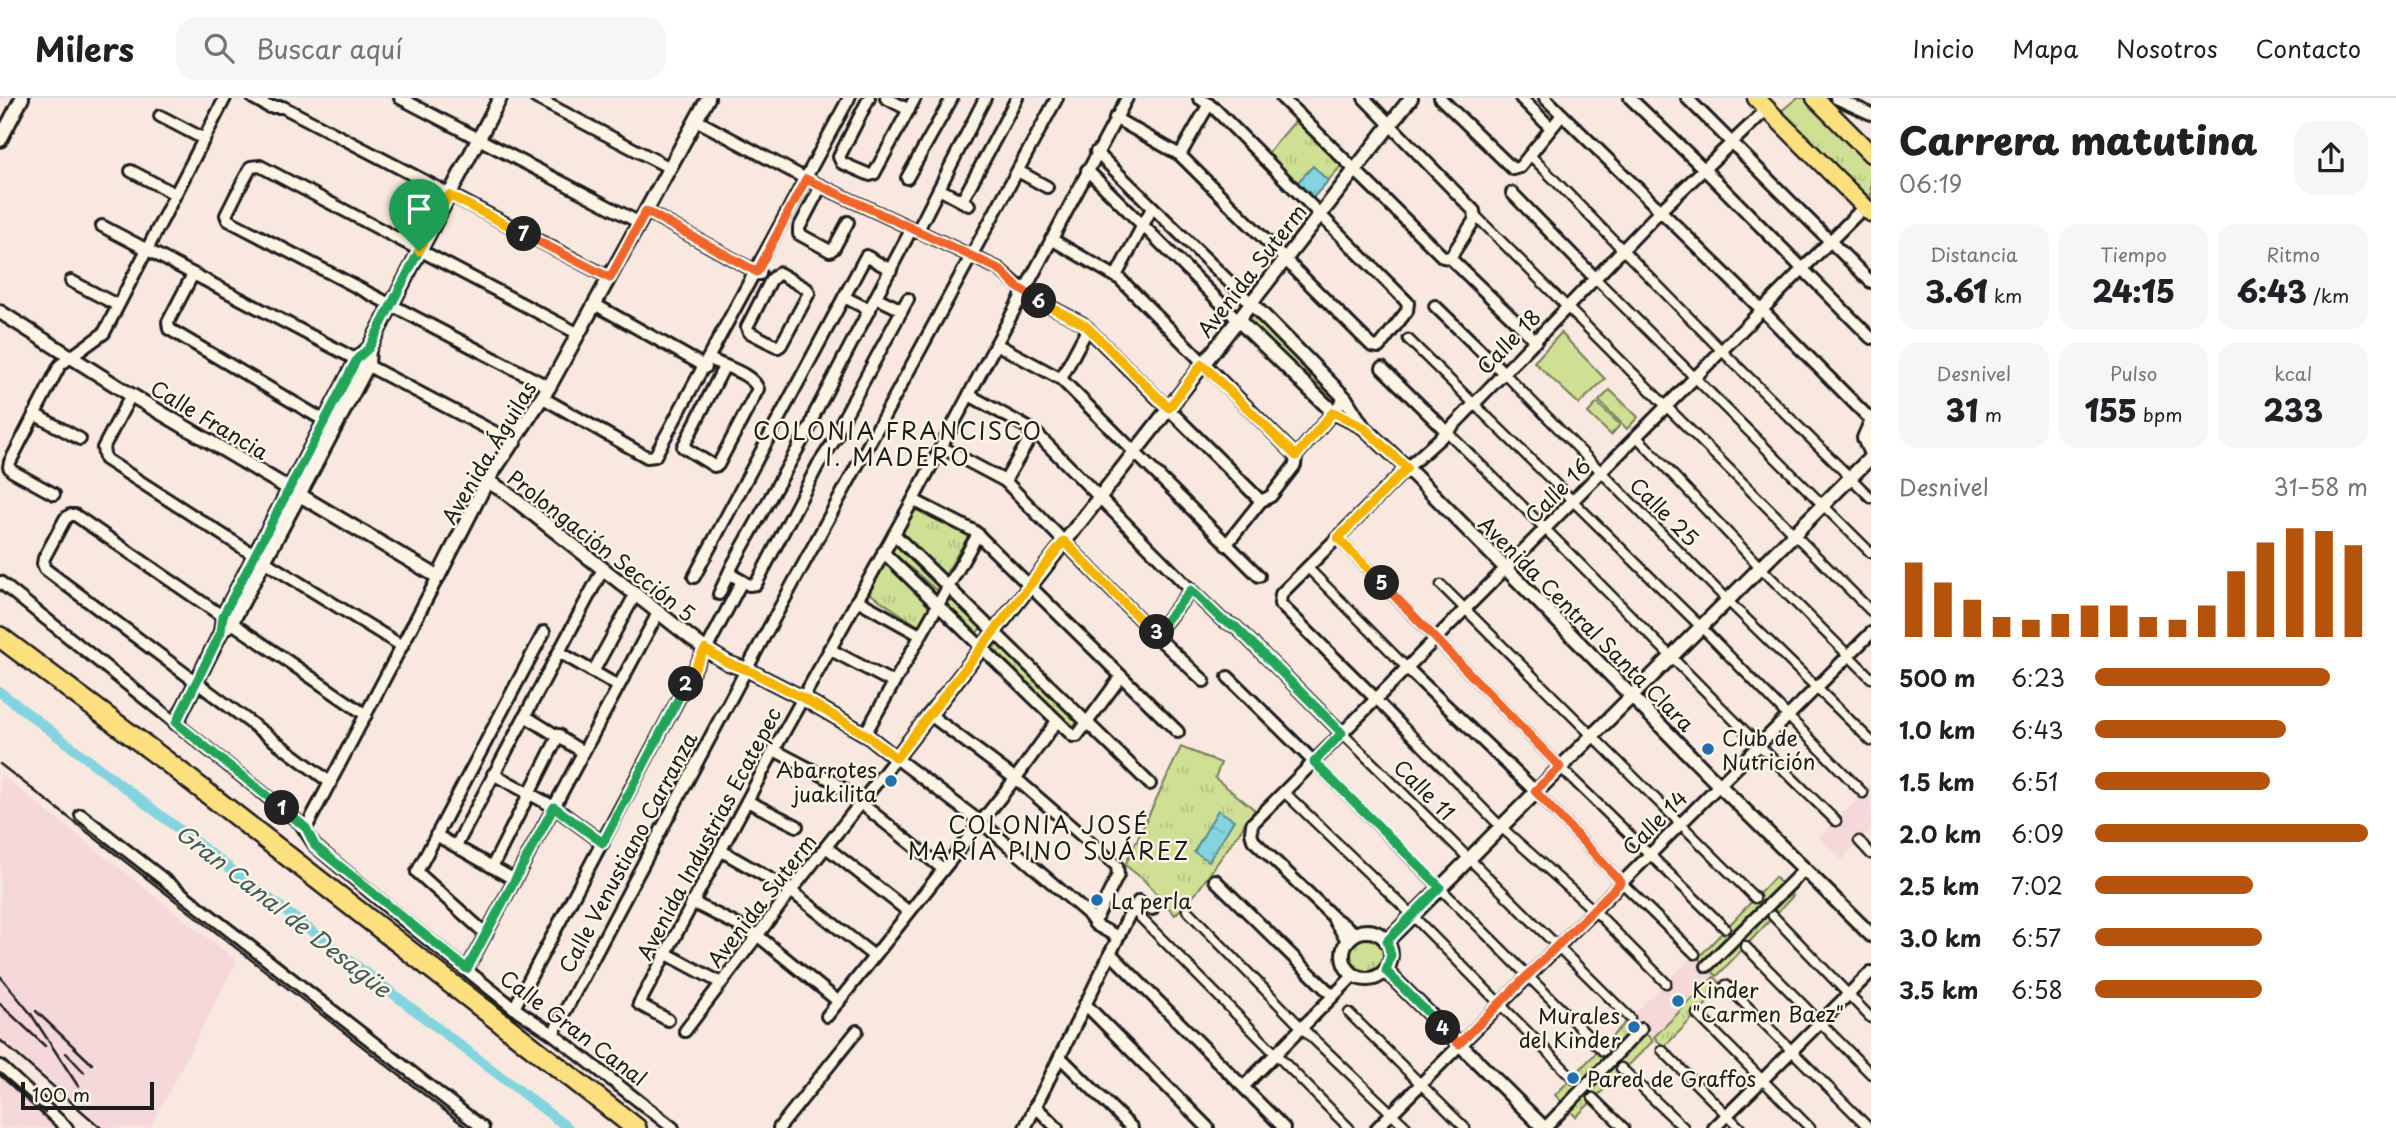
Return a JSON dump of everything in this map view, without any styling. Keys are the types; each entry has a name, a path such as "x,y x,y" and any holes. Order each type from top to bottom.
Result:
{"highway":[{"path":"0,637 166,761 636,1128"},
{"path":"0,651 160,771 617,1128"}],"main road":[{"path":"1815,98 1871,154"},
{"path":"1761,104 1868,210"}],"street":[{"path":"2,132 22,98"},
{"path":"54,494 9,467 60,365 102,335 225,98"},
{"path":"253,98 269,107 285,103 449,195 610,278"},
{"path":"400,98 771,280"},
{"path":"176,723 390,305 500,98"},
{"path":"536,98 670,168"},
{"path":"579,334 260,166 254,166 238,190 226,217 546,393 653,458 708,363 849,98"},
{"path":"869,98 839,158 842,163 869,175 874,174 915,98"},
{"path":"886,98 909,110"},
{"path":"907,178 952,98"},
{"path":"719,594 891,270 939,189 985,98"},
{"path":"939,189 965,203 1017,98"},
{"name":"Calle Venustiano Carranza","path":"553,1034 746,670 1057,98"},
{"name":"Avenida Industrias Ecatepec","path":"668,1020 639,1004 774,750 913,500 1127,98"},
{"path":"1282,98 1443,257 1450,258 1536,341"},
{"path":"1364,98 1476,216 1871,611"},
{"name":"Avenida Suterm","path":"685,1031 994,630 1411,98"},
{"path":"1440,98 1511,168 1516,169 1562,115"},
{"path":"1521,98 1551,128"},
{"path":"1387,941 1871,456 1864,439 1871,421 1762,310 1545,98"},
{"path":"1630,98 1871,338"},
{"path":"1687,98 1871,282"},
{"path":"1836,98 1871,114"},
{"name":"Avenida Águilas","path":"306,828 487,481 546,393 596,305 696,120 703,100"},
{"path":"1115,118 1180,155 1375,347 1381,346 1407,311 1408,303 1204,101 1180,155"},
{"name":"Calle 18","path":"1376,699 1280,604 1281,594 1475,404 1660,211 1731,143 1761,104"},
{"path":"160,116 204,139"},
{"path":"696,120 806,179 999,269 1023,291 1088,328 1261,501"},
{"name":"Avenida Central Santa Clara","path":"1096,152 1250,302 1345,398 1363,427 1407,468 1718,784 1871,935"},
{"path":"1530,155 1721,351 1871,498"},
{"name":"Avenida Central Santa Clara","path":"1087,170 1333,412 1363,427"},
{"path":"131,171 175,194"},
{"path":"1018,171 1047,187"},
{"path":"821,186 799,228 799,233 830,251 848,222"},
{"path":"1512,193 1694,379 1871,553"},
{"path":"1116,276 1152,208"},
{"name":"Calle 16","path":"1351,937 1253,840 1252,824 1830,242 1868,210"},
{"path":"1450,258 1476,216"},
{"path":"102,226 514,443"},
{"path":"1051,239 1116,276 1296,456"},
{"path":"694,577 866,257 891,270"},
{"path":"777,273 782,273 809,292 778,347 749,332 747,327 771,280 777,273"},
{"path":"193,274 168,322 169,330 325,421"},
{"path":"71,281 117,305"},
{"path":"845,297 870,310"},
{"path":"877,298 902,310"},
{"path":"730,574 751,585 756,583 818,465 836,438 841,423 908,299"},
{"path":"596,305 708,363 731,368 756,383 758,389 718,465 714,466 683,446 724,367"},
{"name":"Calle 25","path":"1435,306 1871,741"},
{"name":"Calle Francia","path":"0,312 131,394 438,577"},
{"path":"1060,379 1088,328"},
{"path":"1408,339 1574,500 1863,793"},
{"path":"996,344 1060,379 1259,576"},
{"path":"295,492 325,421 363,362"},
{"path":"1382,368 1547,528 1758,746 1836,821"},
{"path":"131,394 103,448 104,459 402,646"},
{"name":"Calle 11","path":"969,395 1034,431 1191,590 1222,620 1236,627 1630,1018"},
{"path":"1226,545 1261,501 1269,498 1295,465 1296,456 1345,398"},
{"path":"34,414 80,439"},
{"path":"1005,481 1034,431"},
{"path":"1637,437 1760,567 1871,678"},
{"path":"941,447 1005,481 1155,635 1204,681"},
{"name":"Prolongación Sección 5","path":"487,481 504,491 706,649 728,663 803,698 865,734 896,758"},
{"path":"913,500 978,534 1120,678 1178,732"},
{"path":"331,783 43,564 65,519 75,515 366,715"},
{"path":"894,534 1150,784"},
{"path":"865,734 978,534"},
{"path":"1338,538 1560,767 1725,928"},
{"path":"883,552 1075,737 1120,678"},
{"path":"1308,568 1535,791 1621,882 1695,954"},
{"path":"456,846 603,569"},
{"path":"513,1008 742,581"},
{"name":"Calle Gran Canal","path":"0,582 306,828 315,846 513,1008 553,1034 673,1128"},
{"path":"1441,585 1755,898"},
{"path":"1155,635 1191,590"},
{"path":"593,672 635,595"},
{"path":"857,600 920,635"},
{"path":"467,969 658,612"},
{"path":"486,934 417,872 544,632"},
{"name":"Calle 14","path":"1377,1128 1718,784 1871,634"},
{"path":"829,649 894,683"},
{"path":"559,652 618,686"},
{"path":"1228,677 1603,1051"},
{"path":"1376,699 1502,827 1666,983"},
{"path":"929,714 1015,779 1116,866 1118,870 1094,923"},
{"path":"525,716 583,752"},
{"path":"827,1016 981,823 1057,721"},
{"path":"492,867 559,735"},
{"path":"774,750 833,781 943,869"},
{"path":"896,758 981,823 1087,913 1094,923 1118,937"},
{"path":"493,774 554,807 603,843"},
{"path":"1284,792 1412,915 1574,1079"},
{"path":"747,801 797,826"},
{"path":"81,815 483,1128"},
{"path":"436,835 515,880"},
{"path":"1859,841 1871,854"},
{"path":"827,847 909,912"},
{"path":"720,850 791,891 874,956"},
{"path":"1707,966 1805,869"},
{"path":"1215,880 1333,996"},
{"path":"1025,1128 1132,909 1139,901 1152,909"},
{"path":"692,902 757,936 839,1002"},
{"path":"1132,909 1349,1128"},
{"path":"1187,910 1302,1028 1407,1128"},
{"path":"1773,916 1871,1018"},
{"path":"1371,931 1379,933 1387,941 1391,955 1386,971 1370,980 1353,976 1343,962 1342,954 1351,937 1371,931"},
{"path":"1745,946 1871,1073"},
{"path":"665,953 721,982"},
{"path":"1110,953 1284,1128"},
{"path":"1386,971 1545,1128 1641,1028"},
{"path":"1714,1128 1871,972"},
{"path":"1244,1086 1353,976"},
{"path":"1726,985 1869,1128"},
{"path":"1085,1004 1208,1128"},
{"path":"1349,1013 1465,1128"},
{"path":"1697,1014 1810,1128"},
{"path":"779,1128 856,1031"},
{"path":"1662,1050 1740,1128"},
{"path":"1060,1057 1132,1128"},
{"path":"0,1066 67,1128"},
{"path":"1621,1068 1684,1128"},
{"path":"1593,1098 1625,1128"},
{"path":"1035,1106 1057,1128"}],"shaded area":[{"path":"0,774 237,961 150,1128 100,1128 0,1042"},
{"path":"1871,785 1871,830 1842,860 1819,838"},
{"name":"Kinder \"Carmen Baez\"","path":"1695,954 1726,985 1662,1050 1630,1018"},
{"path":"0,1063 51,1106 74,1128 0,1128"}],"green space":[{"path":"1797,98 1810,98 1871,160 1871,199 1780,112"},
{"path":"1297,119 1342,165 1311,200 1267,154"},
{"path":"1253,312 1339,397 1330,405 1245,322"},
{"path":"1561,333 1605,379 1579,404 1534,362"},
{"path":"1610,390 1638,417 1627,429 1599,401"},
{"path":"1597,403 1620,425 1611,435 1588,413"},
{"path":"915,508 970,533 945,575 901,533"},
{"path":"897,543 940,586 936,590 892,552"},
{"path":"886,562 932,603 920,627 869,593"},
{"path":"950,596 983,625 977,633 945,604"},
{"path":"998,642 1079,721 1072,727 992,649"},
{"path":"1181,747 1221,763 1215,778 1255,810 1196,893 1175,915 1144,880 1125,865"},
{"path":"1775,877 1793,896 1717,976 1698,958"},
{"path":"1367,931 1376,932 1384,938 1390,946 1390,964 1384,972 1376,978 1367,979 1358,978 1350,972 1344,964 1343,955 1344,946 1350,938 1358,932"},
{"path":"1714,977 1724,986 1664,1047 1654,1037"},
{"path":"1630,1018 1653,1041 1576,1117 1555,1095"}],"water":[{"path":"1313,166 1328,181 1311,200 1296,184"},
{"path":"1218,810 1234,820 1209,861 1194,852"}],"waterway":[{"name":"Gran Canal de Desagüe","path":"0,692 568,1128"}],"railway":[{"path":"0,764 467,1128"},
{"path":"0,976 31,1014 78,1086"},
{"path":"0,1004 45,1046"},
{"path":"36,1011 92,1064"},
{"path":"0,1040 101,1128"},
{"path":"66,1053 84,1072"},
{"path":"0,1073 45,1112"}],"place":[{"name":"Club de Nutrición","path":"1708,749"},
{"name":"Abarrotes juakilita","path":"891,781"},
{"name":"La perla","path":"1097,900"},
{"name":"Kinder \"Carmen Baez\"","path":"1678,1001"},
{"name":"Murales del Kinder","path":"1634,1027"},
{"name":"Pared de Graffos","path":"1573,1078"}],"district":[{"name":"COLONIA FRANCISCO I. MADERO","path":"898,443"},
{"name":"COLONIA JOSÉ MARÍA PINO SUÁREZ","path":"1049,837"}],"route":[{"path":"806,179 999,269 1030,296 1085,325 1169,408 1202,364 1296,456 1333,412 1363,427 1407,468 1338,538 1560,767 1535,791 1621,882 1459,1044 1386,971 1391,955 1387,941 1440,887 1314,762 1342,733 1236,627 1222,620 1191,590 1155,635 1064,541 896,758 865,734 803,698 728,663 705,649 603,843 554,807 467,969 315,846 306,828 176,723 221,632 223,616 357,359 369,348 419,251 449,195 610,278 646,211 757,272 806,179"}]}
